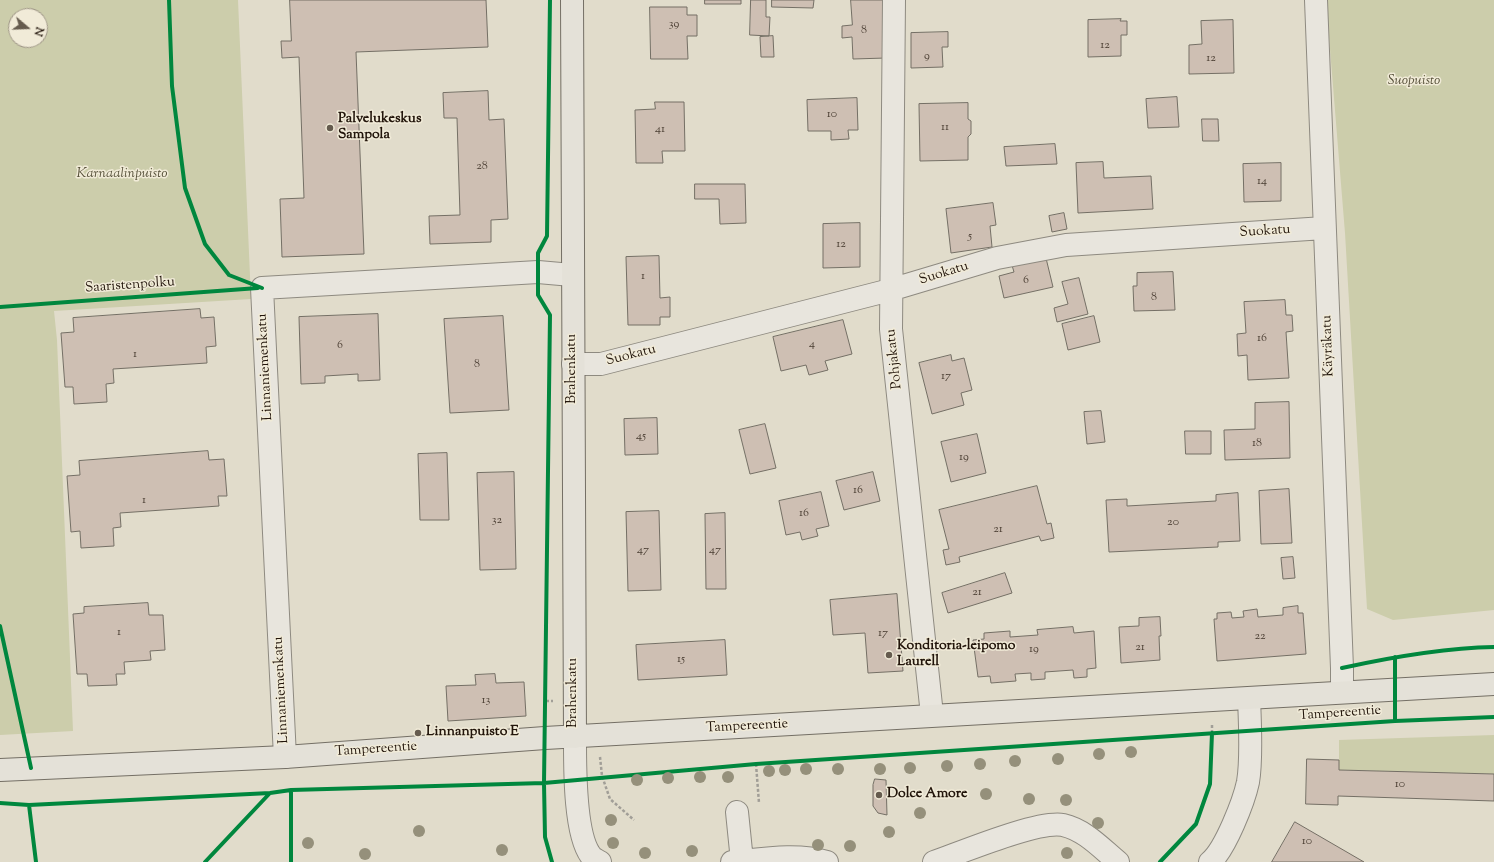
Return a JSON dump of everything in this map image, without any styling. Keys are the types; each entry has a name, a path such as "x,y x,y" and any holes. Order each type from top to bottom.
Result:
{"main road":[{"name":"Brahenkatu","path":"572,0 575,737"},
{"name":"Tampereentie","path":"0,770 285,757 545,738 1494,684"}],"street":[{"name":"Pohjakatu","path":"894,0 890,290 891,329 932,715"},
{"name":"Käyräkatu","path":"1316,0 1342,652 1342,692"},
{"name":"Suokatu","path":"573,364 601,364 890,290 997,258 1066,245 1324,228"},
{"name":"Linnaniemenkatu","path":"285,757 262,288 538,272 572,275"},
{"path":"1210,862 1216,857 1232,828 1248,782 1250,731 1249,699"},
{"path":"575,737 575,779 582,838 592,856 600,862"},
{"path":"737,812 737,862 791,857 814,858 827,862"},
{"path":"934,862 1035,827 1062,825 1087,835 1118,862"}],"path":[{"path":"545,738 546,694"},
{"path":"1204,734 1250,731"},
{"path":"1212,733 1212,741"},
{"path":"598,736 602,776 610,799 634,820"},
{"path":"748,764 764,763"},
{"path":"575,779 610,776"}],"green space":[{"name":"Karnaalinpuisto","path":"0,0 238,0 251,299 54,311 57,340 73,731 0,735"},
{"name":"Suopuisto","path":"1326,0 1494,0 1494,610 1393,620 1367,609 1345,233"},
{"path":"1494,735 1494,774 1339,770 1339,740"}],"building":[{"name":"Palvelukeskus Sampola","path":"290,0 486,0 488,47 356,52 364,254 282,257 280,199 304,198 299,57 282,58 281,41 291,41"},
{"path":"705,0 741,0 741,4 705,4"},
{"path":"751,0 766,0 766,17 770,17 769,36 750,35"},
{"path":"772,0 814,0 813,8 772,7"},
{"path":"851,0 885,0 886,58 853,59 852,37 842,38 842,26 852,25"},
{"path":"650,7 687,7 687,15 697,15 697,36 687,36 688,59 651,59"},
{"path":"1121,19 1120,21 1127,21 1127,35 1121,35 1121,56 1088,57 1088,20"},
{"path":"1233,20 1234,73 1189,74 1189,45 1202,44 1201,21"},
{"path":"948,32 948,47 942,47 943,67 911,68 911,33"},
{"path":"773,36 774,57 761,57 760,37"},
{"path":"488,91 489,120 504,119 508,219 491,220 491,242 430,244 429,216 460,215 457,118 444,118 443,93"},
{"path":"1177,97 1179,127 1148,128 1146,99"},
{"path":"857,98 858,130 848,130 849,139 831,140 831,131 808,131 807,100"},
{"path":"655,102 684,102 685,151 662,151 663,163 636,163 635,110 655,109"},
{"path":"968,103 968,119 971,121 971,134 968,137 968,160 920,161 919,104"},
{"path":"1202,119 1218,119 1219,141 1203,141"},
{"path":"1055,144 1057,164 1006,166 1004,147"},
{"path":"1103,162 1104,178 1151,176 1153,209 1078,213 1076,163"},
{"path":"1281,163 1281,201 1244,202 1243,164"},
{"path":"695,184 745,184 746,223 720,224 719,199 695,199"},
{"path":"993,203 996,225 990,226 992,247 951,253 946,209"},
{"path":"1064,213 1067,229 1052,232 1049,216"},
{"path":"860,223 860,267 823,268 823,224"},
{"path":"1045,254 1053,287 1004,298 999,276 1014,272 1011,262"},
{"path":"659,256 660,298 670,297 670,317 660,317 660,325 628,325 626,257"},
{"path":"1173,272 1175,310 1134,311 1133,286 1137,286 1137,273"},
{"path":"1079,278 1088,314 1057,322 1054,308 1068,304 1062,282"},
{"path":"1285,300 1286,315 1292,315 1293,331 1286,332 1289,378 1248,380 1247,355 1238,356 1237,334 1246,333 1244,302"},
{"path":"200,309 201,318 214,317 216,346 206,347 207,363 113,369 114,383 106,384 107,402 74,404 73,387 65,387 61,333 74,332 73,318"},
{"path":"378,314 380,380 358,381 358,374 325,376 325,383 301,384 299,317"},
{"path":"503,316 509,410 450,413 444,319"},
{"path":"1094,316 1100,342 1068,350 1062,324"},
{"path":"843,320 852,354 825,361 828,370 809,375 806,365 781,371 773,337"},
{"path":"951,355 952,361 964,358 972,390 961,393 964,405 932,414 919,363"},
{"path":"1289,402 1290,458 1225,460 1224,430 1255,429 1255,403"},
{"path":"1101,411 1105,442 1087,444 1084,412"},
{"path":"657,418 658,454 625,455 624,419"},
{"path":"765,424 776,468 750,474 739,430"},
{"path":"1185,431 1211,431 1211,454 1186,454"},
{"path":"977,434 986,473 951,482 941,442"},
{"path":"208,451 209,460 224,459 227,496 218,496 219,506 120,513 121,527 113,528 114,546 81,548 80,531 71,532 67,476 80,475 79,461"},
{"path":"447,453 449,520 420,520 418,454"},
{"path":"514,472 516,569 480,570 477,473"},
{"path":"873,472 880,501 844,510 836,481"},
{"path":"1037,486 1047,524 1051,523 1054,538 1041,541 1039,536 959,557 960,562 946,565 943,550 949,549 939,510"},
{"path":"1289,489 1292,543 1261,544 1259,491"},
{"path":"821,492 829,526 816,529 818,536 802,540 800,532 786,535 779,501"},
{"path":"1238,493 1240,541 1218,542 1218,547 1109,552 1106,500 1127,499 1127,506 1216,501 1216,495"},
{"path":"659,511 661,590 628,591 626,512"},
{"path":"725,513 726,589 706,589 705,514"},
{"path":"1293,557 1295,578 1283,579 1281,558"},
{"path":"1005,573 1012,593 948,613 942,593"},
{"path":"897,594 903,671 868,673 865,633 833,635 830,600"},
{"path":"148,603 149,615 163,615 165,650 150,651 151,660 124,662 125,674 116,674 117,685 88,686 87,674 77,674 73,614 84,613 84,607"},
{"path":"1298,606 1298,613 1303,613 1306,654 1217,661 1214,619 1217,619 1217,613 1231,612 1232,618 1244,617 1243,611 1257,609 1258,617 1283,615 1283,608"},
{"path":"1160,617 1160,660 1121,663 1119,627 1139,626 1139,618"},
{"path":"1073,627 1074,633 1094,631 1096,668 1087,669 1087,677 1074,678 1073,670 1045,672 1045,679 1031,680 1031,673 1015,674 1016,681 991,683 990,676 978,677 973,640 984,639 984,633 1010,631 1010,637 1038,635 1037,630"},
{"path":"725,640 727,675 638,680 636,645"},
{"path":"495,674 496,683 524,682 526,716 448,721 446,686 476,685 475,675"},
{"path":"1307,759 1339,760 1339,770 1494,774 1494,801 1338,796 1338,805 1306,804"},
{"path":"875,779 886,780 887,815 878,813 873,806 873,785"},
{"path":"1295,822 1364,862 1272,862"}],"cycle path":[{"path":"169,0 172,86 185,188 205,244 229,275 262,288"},
{"path":"550,0 547,236 538,253 538,295 550,315 544,783 545,837 552,862"},
{"name":"Saaristenpolku","path":"0,307 258,288"},
{"path":"0,626 31,768"},
{"path":"1342,668 1418,654 1456,649 1494,647"},
{"path":"1395,657 1395,721"},
{"path":"0,803 29,805 270,793 291,790 544,783 756,764 1395,721 1494,717"},
{"path":"1160,862 1196,824 1210,784 1212,733"},
{"path":"291,790 291,862"},
{"path":"205,862 270,793"},
{"path":"29,805 36,862"}],"place":[{"name":"Palvelukeskus Sampola","path":"330,128"},
{"name":"Konditoria-leipomo Laurell","path":"889,655"},
{"name":"Linnanpuisto E","path":"418,733"},
{"name":"Dolce Amore","path":"879,795"}]}
